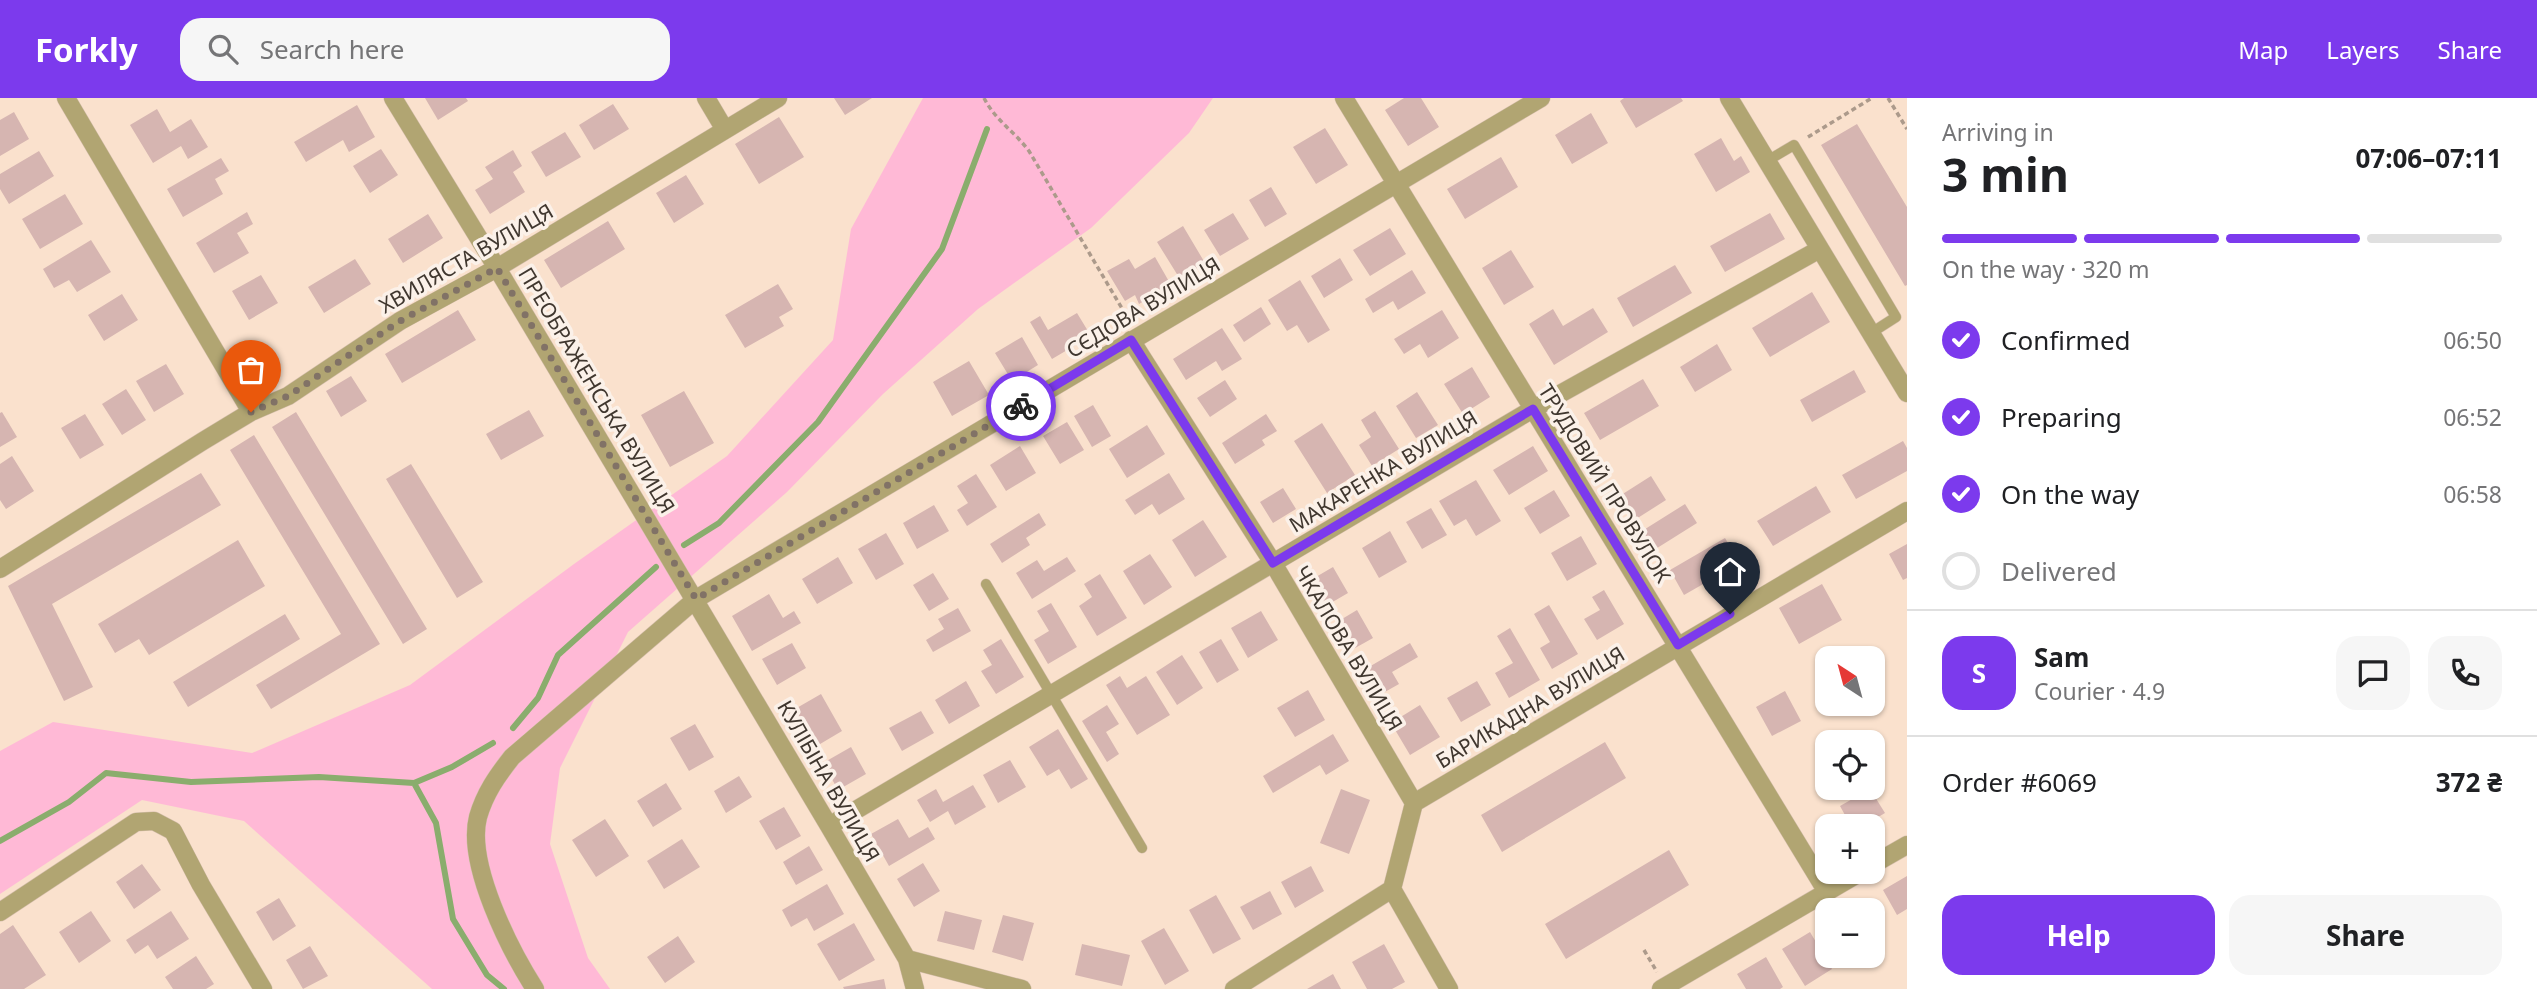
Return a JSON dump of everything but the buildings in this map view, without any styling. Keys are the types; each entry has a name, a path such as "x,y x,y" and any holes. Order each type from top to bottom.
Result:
{"street":[{"path":"66,98 251,412"},
{"name":"ПРЕОБРАЖЕНСЬКА ВУЛИЦЯ","path":"393,98 696,599"},
{"path":"706,98 725,131"},
{"name":"ХВИЛЯСТА ВУЛИЦЯ","path":"3,562 251,412 288,396 400,321 497,268 778,98"},
{"name":"ТРУДОВИЙ ПРОВУЛОК","path":"1344,98 1827,892"},
{"name":"СЄДОВА ВУЛИЦЯ","path":"535,989 516,960 477,856 477,820 485,797 490,785 512,757 696,599 1394,183 1542,98"},
{"path":"1729,98 1907,393"},
{"name":"МАКАРЕНКА ВУЛИЦЯ","path":"829,827 1533,409 1820,249"},
{"name":"ЧКАЛОВА ВУЛИЦЯ","path":"1135,338 1273,563 1414,803"},
{"name":"БАРИКАДНА ВУЛИЦЯ","path":"1414,803 1907,511"},
{"name":"КУЛІБІНА ВУЛИЦЯ","path":"696,599 907,959 915,989"},
{"path":"1234,989 1392,889 1414,803"},
{"path":"0,912 136,822 154,821 170,828 263,989"},
{"path":"1885,858 1907,845"},
{"path":"1661,989 1841,884"},
{"path":"1392,889 1449,989"},
{"path":"907,959 1022,989"}],"lane":[{"path":"1767,161 1794,145 1896,317 1871,333"},
{"path":"986,584 1142,848"}],"path":[{"path":"984,98 998,119 1029,150 1135,338"},
{"path":"1794,145 1872,98"},
{"path":"1888,98 1907,130"}],"shaded area":[{"path":"923,98 1213,98 1189,133 1091,228 978,309 883,394 787,492 628,632 560,768 550,844 588,958 610,989 432,989 244,821 142,800 0,894 0,751 53,722 252,753 410,685 727,456 833,340 851,229"}],"waterway":[{"path":"684,545 719,523 818,422 942,249 987,129"},
{"path":"513,728 538,698 558,655 656,567"},
{"path":"0,841 69,802 106,773 191,782 319,777 414,783 452,767 493,743"},
{"path":"414,783 436,823 453,919 487,975 504,989"}],"way so far":[{"path":"251,412 288,396 400,321 497,268 696,599 1021,406"}],"route":[{"path":"1021,406 1131,340 1273,563 1533,409 1678,645 1730,614"}]}
